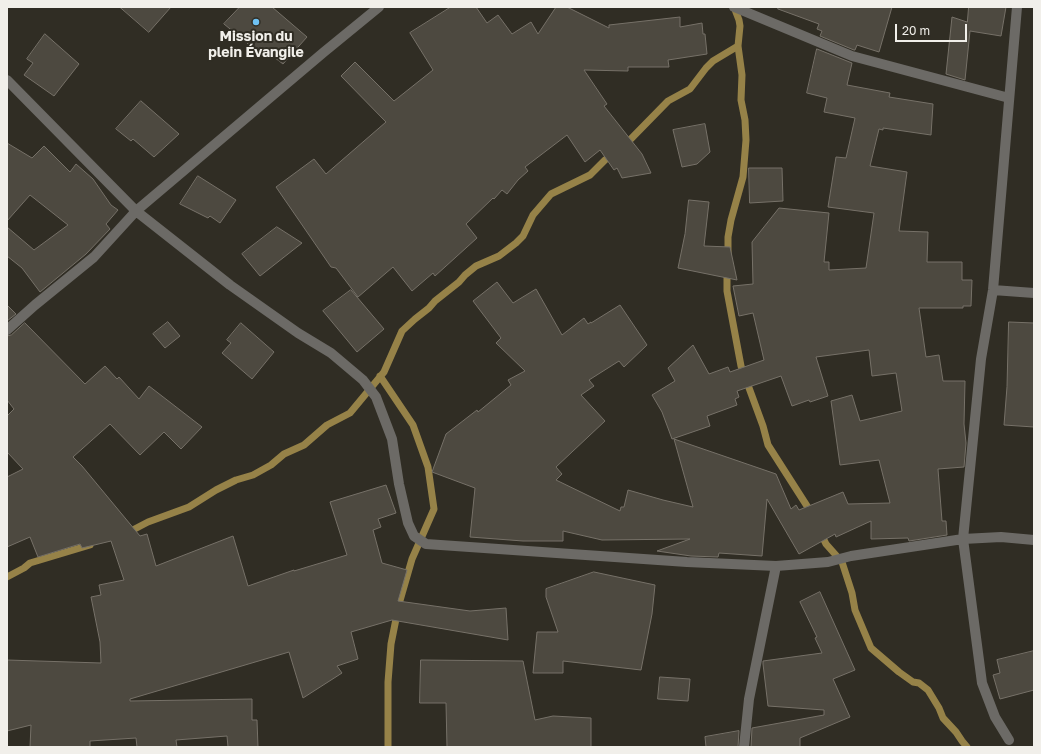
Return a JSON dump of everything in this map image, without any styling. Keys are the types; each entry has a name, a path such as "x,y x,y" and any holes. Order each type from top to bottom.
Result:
{"street":[{"path":"7,330 94,257 136,211 379,7"},
{"path":"1009,740 995,717 982,683 963,539 981,359 993,290 1017,7"},
{"path":"737,8 852,56 1009,98"},
{"path":"7,80 136,211 230,285 298,333 331,353 363,380 376,397 392,439 408,523 414,536 426,544 687,562 776,566 828,562 851,556 963,539 1001,537 1034,540"},
{"path":"993,290 1034,293"},
{"path":"744,747 749,699 776,566"}],"building":[{"path":"120,7 171,7 149,32"},
{"path":"240,7 272,7 307,37 283,64 261,47 258,52 224,24"},
{"path":"451,7 476,7 487,23 498,15 512,34 531,22 538,34 556,7 567,7 609,28 609,25 680,17 680,27 702,23 703,34 705,34 707,54 668,60 669,67 628,67 628,71 584,70 607,104 604,106 642,154 651,173 622,178 617,168 614,170 600,150 585,162 567,135 525,167 528,171 518,180 507,194 502,190 466,224 477,238 435,276 433,273 412,291 393,267 358,297 336,268 331,267 276,187 314,159 326,174 386,122 341,76 355,62 394,101 433,70 410,33"},
{"path":"779,7 892,7 879,52 857,45 854,50 820,36 822,31 817,29 819,24 778,9"},
{"path":"969,7 1006,7 1001,36 970,31 965,80 946,74 952,17 967,22"},
{"path":"45,34 79,64 54,96 24,75 33,63 27,59"},
{"path":"817,49 852,63 847,85 890,93 889,97 933,104 931,135 883,128 883,130 879,129 870,166 907,172 899,231 928,232 927,262 962,262 962,280 972,280 971,306 963,306 963,308 919,308 926,357 939,355 943,381 965,381 964,424 966,443 964,467 938,469 942,521 946,521 947,535 909,541 908,538 871,539 871,521 836,537 835,534 799,554 767,499 762,556 719,553 718,557 691,556 657,551 690,539 602,540 563,531 563,541 523,541 470,537 475,488 432,472 446,434 477,410 478,412 511,385 508,380 525,371 496,343 501,338 473,301 497,282 513,303 536,289 562,335 584,318 588,324 591,323 620,305 647,345 624,367 619,361 589,380 594,386 581,395 605,421 556,467 562,474 556,480 620,511 621,507 624,507 628,490 693,507 674,439 776,474 791,509 796,505 799,510 843,492 848,504 890,503 879,460 840,465 831,401 852,395 860,421 902,411 896,373 872,376 869,350 816,357 828,396 810,402 809,400 792,406 781,376 737,391 739,397 735,399 737,405 707,416 710,426 672,439 662,412 652,395 675,381 668,368 693,345 709,374 728,367 730,372 764,360 753,313 739,316 733,286 753,284 752,242 779,208 829,213 824,262 829,262 829,270 866,268 874,213 828,207 836,157 846,158 855,118 824,112 827,98 807,93"},
{"path":"141,101 179,134 154,157 133,139 131,141 116,129"},
{"path":"705,124 710,152 697,164 682,167 673,130"},
{"path":"7,143 32,158 44,146 70,172 76,164 93,179 111,205 118,210 106,224 110,229 86,254 40,292 22,268 7,256 7,227 34,250 68,225 30,195 7,221"},
{"path":"749,168 782,168 783,201 750,203"},
{"path":"198,176 236,200 220,223 210,216 208,218 180,204"},
{"path":"689,200 709,202 704,246 730,247 737,280 678,268 685,234"},
{"path":"277,227 302,243 260,276 242,254"},
{"path":"351,290 384,329 357,352 323,311"},
{"path":"7,305 16,314 7,321"},
{"path":"168,322 180,336 165,348 153,334"},
{"path":"1009,322 1034,323 1034,427 1004,425"},
{"path":"25,323 85,384 105,366 117,379 119,377 139,399 149,386 202,427 181,449 164,432 140,455 110,424 73,457 140,536 147,534 156,566 233,536 248,586 294,570 347,555 330,502 386,485 396,513 378,519 381,527 373,530 382,563 407,570 398,601 470,611 506,608 508,640 392,620 351,632 358,659 337,666 342,673 303,698 289,652 130,699 130,701 252,699 252,720 257,720 258,747 228,747 227,736 176,740 177,747 137,747 136,738 90,741 90,747 30,747 31,725 7,731 7,660 101,663 100,642 91,597 101,595 99,585 124,580 111,541 82,548 80,544 38,557 30,537 7,547 7,477 23,469 7,452 7,416 14,409 7,400 7,336 11,335"},
{"path":"241,323 274,352 252,379 222,353 231,343 227,340"},
{"path":"594,572 655,585 652,614 641,670 563,661 563,673 533,673 537,632 558,632 546,597 546,589"},
{"path":"820,592 855,670 833,679 850,717 800,738 800,747 751,747 752,728 824,715 824,710 768,706 763,664 763,661 822,653 815,638 817,637 800,602"},
{"path":"1034,651 1034,690 1000,699 993,675 1000,673 997,660"},
{"path":"421,660 523,661 535,720 553,716 591,718 591,747 447,747 446,703 420,703"},
{"path":"660,677 690,679 688,701 658,699"},
{"path":"739,731 738,747 706,747 705,737"}],"waterway":[{"path":"728,256 728,237 731,220 743,177 746,140 745,120 741,100 742,75 738,46 740,26 734,7"},
{"path":"624,146 668,101 690,89 713,61 738,46"},
{"path":"127,533 148,522 189,507 216,490 236,480 253,475 271,465 284,454 304,445 327,425 350,413 384,372 402,331 476,266 499,256 516,243 523,236 533,215 551,194 590,175 613,154"},
{"path":"727,268 727,291 741,366 763,426 768,445 812,515"},
{"path":"380,376 413,425 428,467 434,509 412,559 399,604 391,644 388,682 388,747"},
{"path":"820,532 826,544 842,562 852,593 855,610 871,648 899,672 913,682 919,683 928,690 943,718 967,747"},
{"path":"7,577 30,563 90,545"}],"place":[{"name":"Mission du plein Évangile","path":"256,22"}]}
